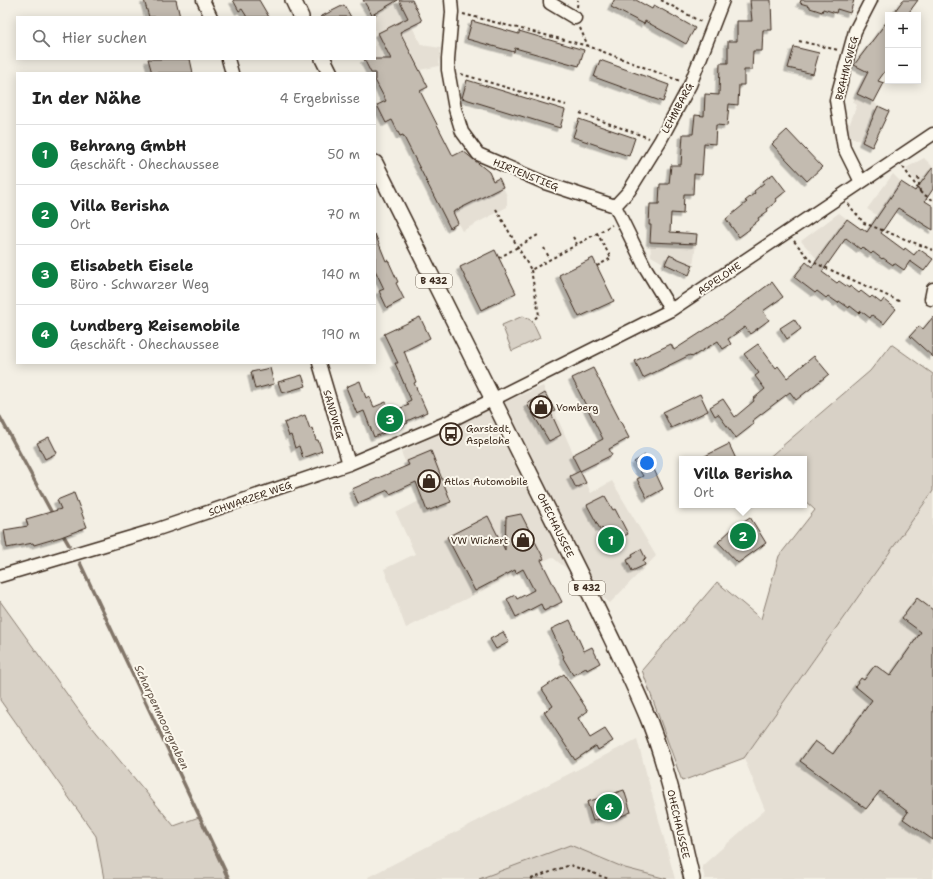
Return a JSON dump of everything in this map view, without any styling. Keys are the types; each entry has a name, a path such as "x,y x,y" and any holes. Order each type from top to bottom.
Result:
{"main road":[{"path":"293,0 301,16"},
{"path":"324,60 330,72"},
{"name":"OHECHAUSSEE","path":"376,165 592,598 650,723 669,782 692,879"}],"street":[{"path":"203,0 211,16"},
{"path":"550,0 550,3 575,18"},
{"name":"LEHMBARG","path":"615,206 629,191 660,141 690,85 723,0"},
{"name":"BRAHMSWEG","path":"861,182 844,148 836,100 855,30 871,0"},
{"name":"HIRTENSTIEG","path":"452,6 448,70 455,109 462,132 478,154 545,183 615,206"},
{"path":"228,60 232,72"},
{"name":"ASPELOHE","path":"492,399 672,310 933,134"},
{"path":"615,206 645,267 672,310"},
{"name":"SANDWEG","path":"319,364 349,464"},
{"name":"SCHWARZER WEG","path":"0,576 155,530 349,464 448,422 492,399"}],"path":[{"path":"661,0 713,28"},
{"path":"452,6 588,46 690,85"},
{"path":"575,18 588,46"},
{"path":"799,41 849,53"},
{"path":"448,70 566,105"},
{"path":"580,114 660,141"},
{"path":"897,158 921,193 933,200"},
{"path":"918,177 921,193"},
{"path":"840,196 864,223 933,250"},
{"path":"496,210 531,270 539,315 532,321"},
{"path":"531,270 622,219"},
{"path":"787,232 811,261 900,302"},
{"path":"597,233 611,258 597,266"},
{"path":"499,258 538,235"},
{"path":"573,237 577,244"},
{"path":"544,248 550,259"},
{"path":"531,879 570,865 609,879"}],"shaded area":[{"path":"393,3 401,4 421,45 441,48 439,66 420,70 402,79 466,205 503,187 507,196 507,207 462,231 376,60 376,16 371,16"},
{"path":"857,94 874,102 878,106 862,142 847,135 843,124 850,123 857,105 853,102"},
{"path":"924,158 933,167 922,182 916,182 906,168"},
{"path":"893,174 901,182 878,216 867,209"},
{"path":"839,213 847,219 818,260 801,241"},
{"path":"650,242 696,244 693,265 669,255 665,264 651,256"},
{"path":"523,316 532,321 540,338 512,351 502,325"},
{"path":"891,344 933,374 933,491 744,758 682,781 642,670 717,582 761,619 779,556 815,510 807,503 807,456 771,456 870,371"},
{"path":"543,386 591,493 612,481 656,556 610,603 552,557 406,628 384,569 415,554 396,513 421,500 401,452 509,400"},
{"path":"933,491 933,879 705,879 702,866 765,810 744,758"},
{"path":"0,601 82,715 174,826 199,817 227,879 104,879 96,836 0,700"},
{"path":"637,739 675,879 369,879 368,877"},
{"path":"570,845 625,868 667,879 479,879"}],"building":[{"path":"144,0 176,0 180,16 149,16"},
{"path":"233,0 259,0 268,16 246,16 242,9 239,11"},
{"path":"363,0 398,0 372,15"},
{"path":"399,0 412,0 422,21 400,32 428,87 420,91 453,156 463,151 489,172 493,181 499,178 503,187 453,212 458,223 450,228 403,135 400,136 392,120 386,123 377,105 386,101 376,82 376,72 370,72 364,60 391,59 378,33 408,18"},
{"path":"614,0 636,0 652,9 654,5 695,28 686,44 645,21 644,24 611,7"},
{"path":"750,0 771,0 772,30 763,30 762,51 753,51 752,70 744,70 744,85 739,85 738,105 729,104 727,126 716,125 715,144 704,143 702,175 694,174 693,194 684,194 683,214 671,213 670,232 697,234 696,244 650,242 650,204 659,204 660,184 669,184 671,165 681,165 683,134 693,134 695,115 704,116 705,94 719,95 720,63 728,63 728,41 737,41 737,21 752,21"},
{"path":"801,0 854,0 850,13 837,9 836,13 823,9 822,12 810,8 810,6 800,3"},
{"path":"903,0 918,0 909,12 894,12"},
{"path":"344,5 350,16 322,16"},
{"path":"472,21 519,34 519,31 584,50 579,66 515,48 514,52 467,39"},
{"path":"885,24 885,71 878,81 884,83 874,102 857,94 868,72 854,65"},
{"path":"794,47 819,53 813,74 788,68"},
{"path":"148,60 190,60 193,72 152,72"},
{"path":"600,60 669,85 663,102 594,77"},
{"path":"467,80 565,110 560,128 462,98"},
{"path":"878,106 889,111 872,147 862,142"},
{"path":"579,119 635,138 629,156 573,137"},
{"path":"787,130 822,167 807,181 772,144"},
{"path":"933,167 933,189 925,201 933,206 933,230 898,208 881,233 904,250 905,248 914,255 919,249 933,259 924,271 910,261 904,270 894,263 893,265 883,258 882,259 873,252 871,254 862,247 860,249 846,238 822,272 837,283 839,281 849,288 850,286 859,293 861,291 870,298 872,296 881,303 884,299 896,309 884,324 872,315 870,318 861,311 859,313 850,306 849,308 839,301 838,303 828,296 826,298 817,291 815,293 794,277 806,262 812,267 847,219 867,232 901,182 915,191"},
{"path":"773,174 786,191 767,209 768,211 758,218 759,220 749,228 750,229 739,237 726,219 747,202 745,201 764,183 763,181"},
{"path":"376,236 386,261 388,260 398,282 396,283 404,299 387,308 379,291 384,289 376,272"},
{"path":"495,250 516,293 481,310 460,267"},
{"path":"669,255 693,265 689,275 665,264"},
{"path":"593,258 614,301 579,317 559,275"},
{"path":"772,282 783,297 763,311 769,320 750,334 745,327 728,339 731,344 723,349 718,341 692,357 690,355 643,378 635,361 671,344 674,350 722,319"},
{"path":"420,317 430,338 404,351 416,382 414,383 427,412 407,421 408,423 374,437 364,411 357,414 346,387 360,381 366,398 369,396 374,407 386,402 390,412 409,405 407,402 411,400 395,363 398,363 384,334"},
{"path":"933,317 933,357 910,336 919,326 923,329"},
{"path":"794,319 801,329 787,339 780,328"},
{"path":"758,344 776,368 778,366 787,378 814,356 829,374 796,400 790,392 752,421 754,424 736,438 718,414 715,416 710,407 723,399 735,417 754,401 753,399 765,389 755,376 759,373 744,354"},
{"path":"270,368 274,384 255,389 251,372"},
{"path":"593,368 629,438 609,449 612,455 580,471 572,455 603,439 572,378"},
{"path":"302,375 306,386 282,393 278,382"},
{"path":"545,393 555,411 551,413 561,435 549,441 527,404"},
{"path":"700,394 708,411 671,428 663,412"},
{"path":"305,415 310,429 312,428 322,451 303,458 299,446 295,448 291,435 289,436 284,423"},
{"path":"49,437 57,453 45,459 37,443"},
{"path":"729,444 735,456 705,456"},
{"path":"431,451 451,502 427,511 416,482 390,494 388,490 358,503 352,489 409,465 407,461"},
{"path":"645,455 652,465 663,489 647,498 637,479 643,476 634,462"},
{"path":"580,471 586,483 576,488 570,476"},
{"path":"74,493 87,527 34,545 33,543 7,548 4,530 28,526 26,519 61,509 57,500"},
{"path":"605,496 613,510 615,509 628,534 610,543 602,528 600,529 587,505"},
{"path":"521,514 544,559 541,560 562,602 544,611 541,604 516,617 507,599 515,595 517,599 534,590 523,569 516,573 515,570 475,591 447,537 488,516 505,550 506,517"},
{"path":"750,517 766,543 738,563 718,542 732,529"},
{"path":"641,549 646,559 643,560 645,565 632,571 627,560 633,557 632,554"},
{"path":"917,598 933,610 933,840 903,819 908,812 880,791 866,809 800,761 815,741 833,754 872,700 855,686 861,678 864,680 875,665 890,676 921,632 902,618"},
{"path":"570,620 584,651 592,647 600,663 573,675 563,658 564,657 551,629"},
{"path":"503,632 509,642 496,649 490,639"},
{"path":"564,674 588,711 578,718 590,738 605,729 613,741 598,750 596,746 575,760 544,712 553,706 542,689"},
{"path":"624,790 631,812 619,817 618,813 593,821 587,802"}],"waterway":[{"name":"Scharpenmoorgraben","path":"0,417 53,515"},
{"name":"Scharpenmoorgraben","path":"62,533 69,545"},
{"name":"Scharpenmoorgraben","path":"80,563 229,879"}],"place":[{"name":"Vomberg","path":"541,407"},
{"name":"Elisabeth Eisele","path":"390,419"},
{"name":"Garstedt, Aspelohe","path":"451,434"},
{"name":"Atlas Automobile","path":"429,481"},
{"name":"Villa Berisha","path":"743,536"},
{"name":"VW Wichert","path":"523,540"},
{"name":"Behrang GmbH","path":"611,540"},
{"name":"Lundberg Reisemobile","path":"609,807"}]}
